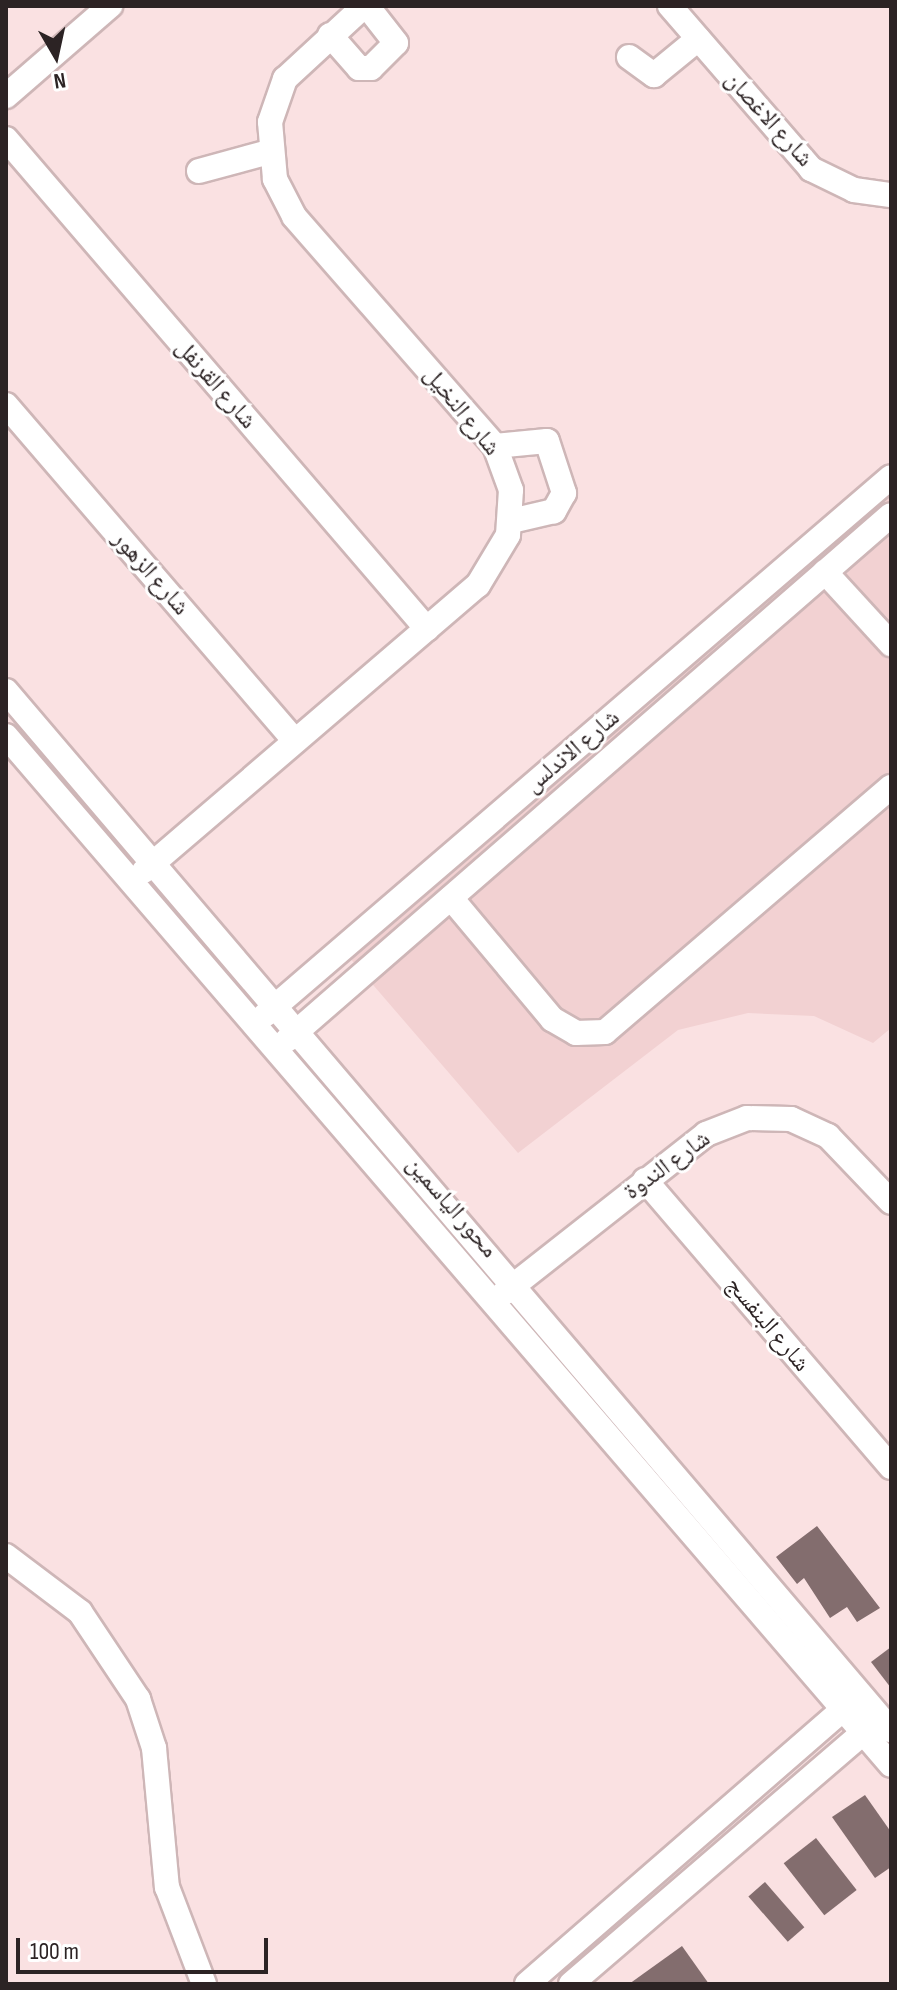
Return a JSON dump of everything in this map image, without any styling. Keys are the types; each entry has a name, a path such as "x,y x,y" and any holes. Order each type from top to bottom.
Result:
{"street":[{"path":"6,96 110,6"},
{"path":"330,35 359,68 371,68 396,43 365,6"},
{"name":"شارع النخيل","path":"131,882 488,574 511,521 511,490 495,446 294,216 269,152 273,107 285,79 365,6"},
{"name":"شارع الاغصان","path":"670,6 811,169 854,190 891,195"},
{"path":"629,57 654,75 698,39"},
{"name":"شارع القرنفل","path":"6,139 427,629"},
{"path":"199,171 269,152"},
{"name":"شارع الزهور","path":"6,405 295,741"},
{"path":"495,446 547,441 564,493 554,511 511,521"},
{"name":"شارع الاندلس","path":"254,1024 891,477"},
{"name":"شارع الاندلس","path":"276,1050 891,515"},
{"path":"825,572 891,644"},
{"name":"محور الياسمين","path":"6,691 517,1283 852,1702"},
{"name":"محور الياسمين","path":"6,736 493,1302 852,1702 878,1727 891,1765"},
{"path":"451,898 552,1019 576,1033 605,1032 891,787"},
{"name":"شارع الندوة","path":"493,1302 645,1180 719,1127 776,1117 839,1144 891,1202"},
{"name":"شارع البنفسج","path":"645,1180 891,1467"},
{"path":"6,1556 80,1612 138,1699 154,1748 167,1887 204,1984"},
{"path":"527,1984 852,1702"},
{"path":"566,1949 584,1980 878,1727"}],"shaded area":[{"path":"891,495 891,1028 873,1043 814,1016 748,1013 678,1030 518,1153 349,957"}],"building":[{"path":"817,1526 880,1608 857,1622 847,1607 830,1618 804,1578 797,1584 776,1557"},
{"path":"891,1647 891,1688 871,1662"},
{"path":"865,1795 891,1832 891,1867 875,1878 832,1817"},
{"path":"816,1838 857,1890 824,1915 784,1863"},
{"path":"765,1882 804,1927 788,1942 748,1896"},
{"path":"682,1946 709,1984 629,1984"}]}
